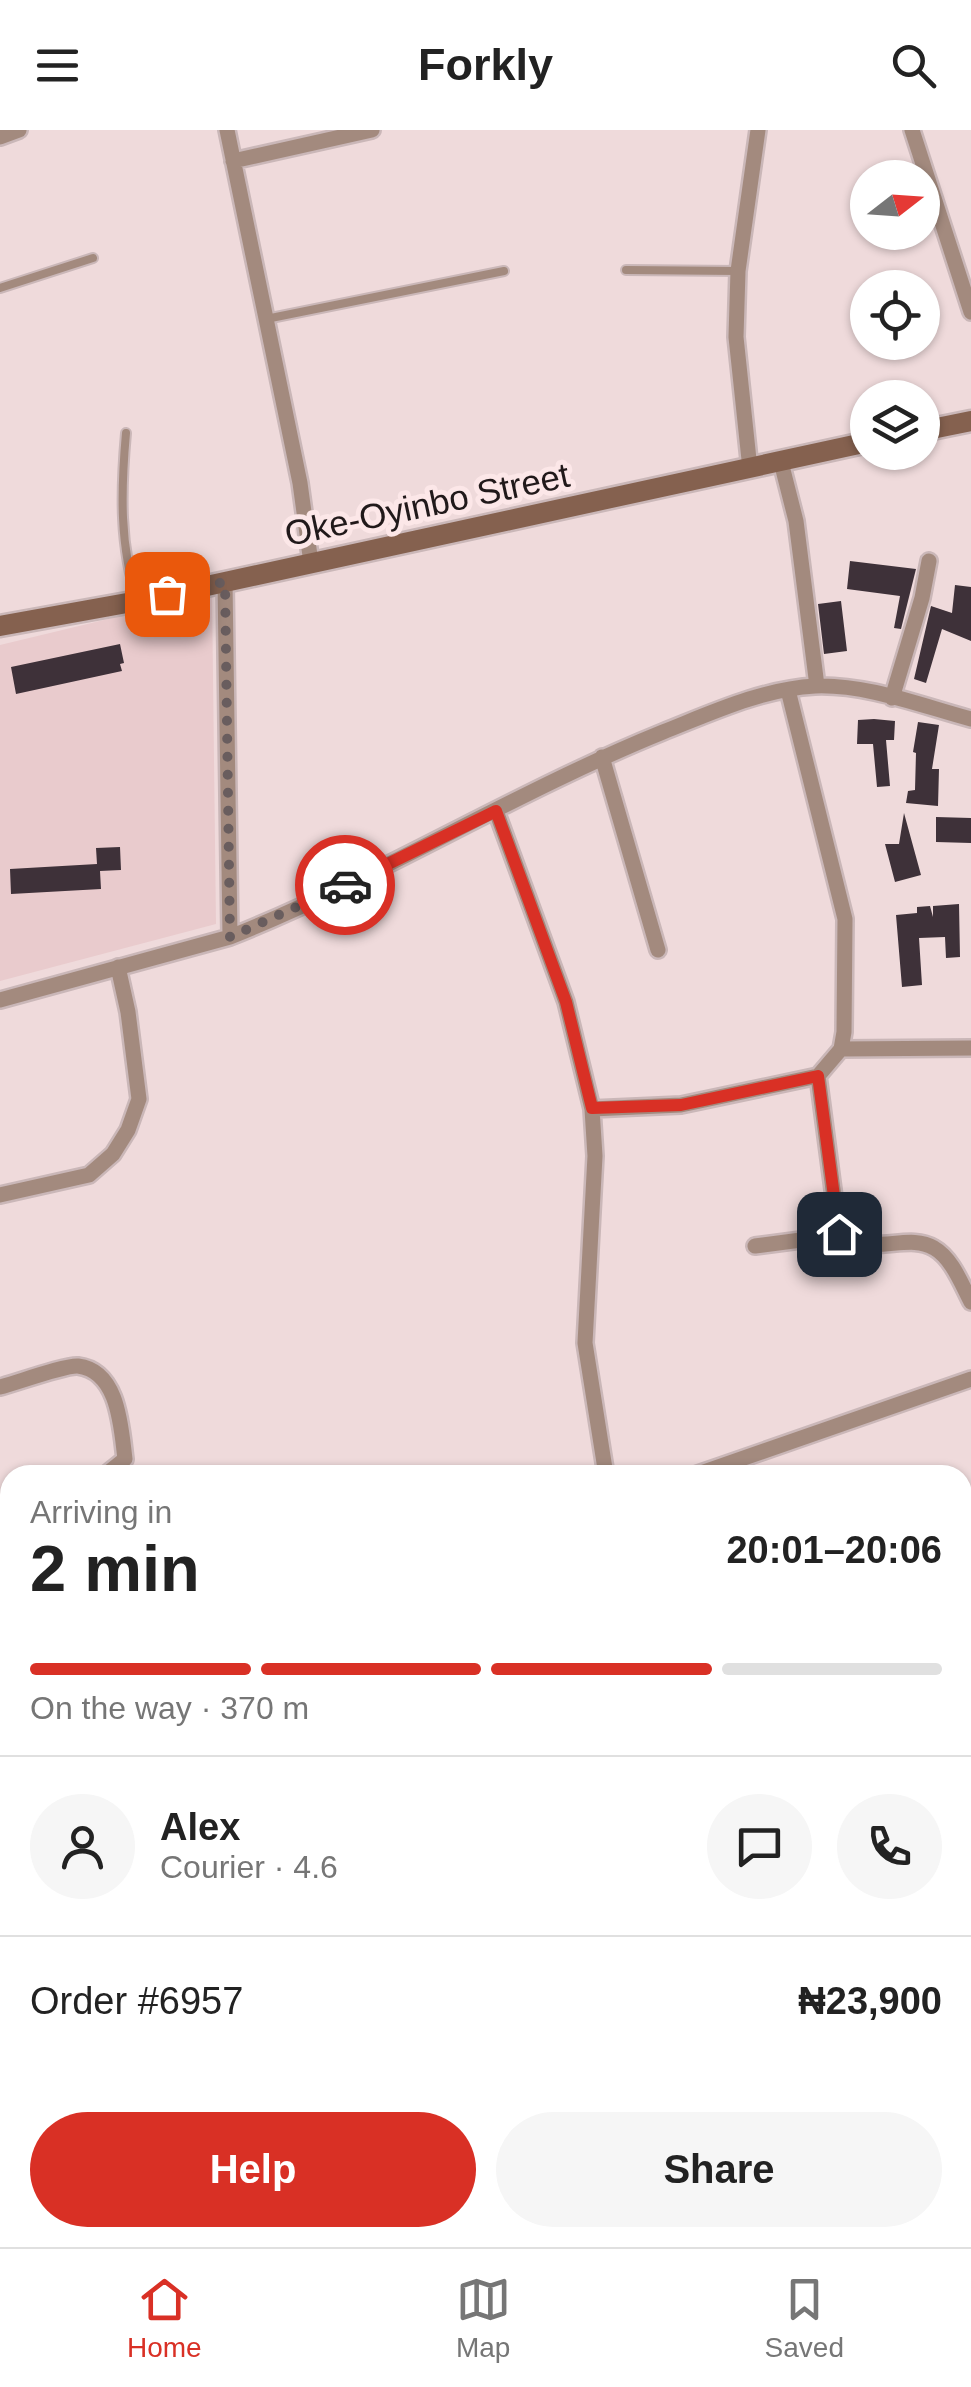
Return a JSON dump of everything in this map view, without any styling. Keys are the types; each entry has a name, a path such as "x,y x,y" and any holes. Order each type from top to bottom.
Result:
{"main road":[{"path":"940,427 971,421"},
{"name":"Oke-Oyinbo Street","path":"0,626 138,601 850,446"}],"street":[{"path":"0,137 18,130"},
{"path":"227,130 300,483 311,563"},
{"path":"233,162 372,130"},
{"path":"750,469 736,337 738,271 758,130"},
{"path":"912,130 971,312"},
{"path":"781,462 796,521 817,686"},
{"path":"892,698 929,561"},
{"path":"225,582 230,937"},
{"path":"0,1000 230,937 402,859 602,757 718,710 817,686 892,698 971,719"},
{"path":"592,1108 696,1103 818,1076 841,1048 844,920 788,690"},
{"path":"602,757 658,950"},
{"path":"496,811 566,1002 592,1108 595,1156 584,1343 604,1465"},
{"path":"0,1195 89,1175 113,1154 128,1130 139,1098 118,967"},
{"path":"841,1048 971,1048"},
{"path":"818,1076 839,1234"},
{"path":"755,1246 839,1234 866,1246 921,1243 944,1255 971,1302"},
{"path":"0,1387 77,1366 100,1376 114,1398 125,1459 118,1465"},
{"path":"724,1465 971,1379"}],"lane":[{"path":"0,288 93,258"},
{"path":"626,270 738,271"},
{"path":"266,318 504,271"},
{"path":"126,433 124,527 128,572 138,601"}],"shaded area":[{"path":"212,594 216,924 0,981 0,645"}],"building":[{"path":"850,561 916,569 901,629 894,628 900,596 847,589"},
{"path":"955,585 971,587 971,641 942,629 926,683 914,679 931,606 952,613"},
{"path":"841,601 847,651 824,654 818,604"},
{"path":"120,644 122,671 16,694 11,667"},
{"path":"858,720 895,721 894,740 886,740 890,786 877,787 873,744 857,744"},
{"path":"918,722 939,725 932,769 939,769 938,806 906,803 908,791 915,790 913,752"},
{"path":"904,813 921,875 895,882 885,844 899,844"},
{"path":"936,817 971,818 971,843 936,842"},
{"path":"120,847 121,870 100,871 101,889 11,894 10,869 97,864 96,848"},
{"path":"959,904 960,957 946,958 945,937 919,938 922,985 902,987 896,915 917,913 917,907 930,906 933,917 933,906"}],"way so far":[{"path":"167,594 225,582 230,937 345,885"}],"route":[{"path":"345,885 496,811 566,1002 592,1108 710,1101 818,1076 839,1234"}]}
